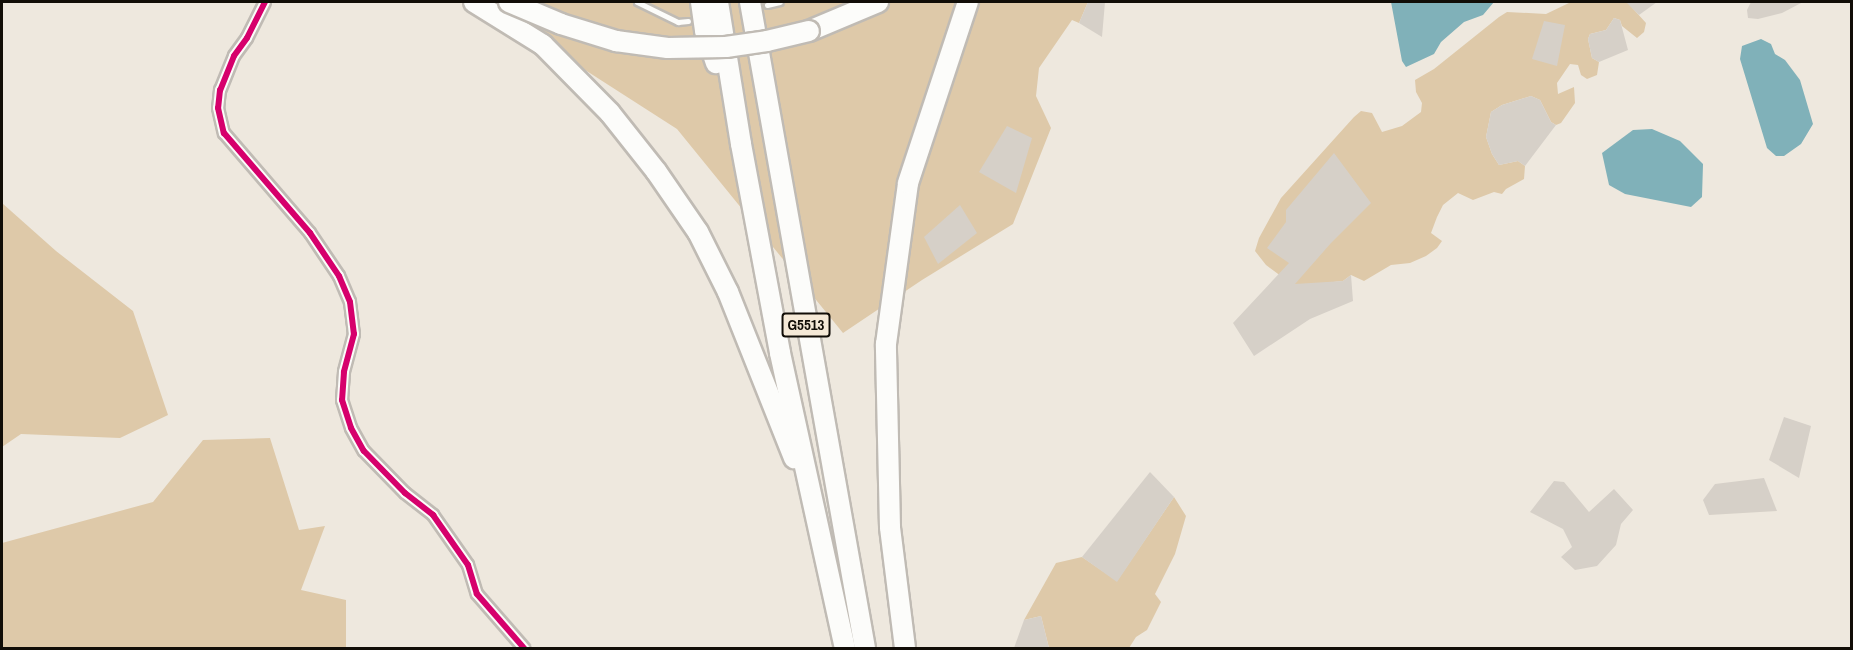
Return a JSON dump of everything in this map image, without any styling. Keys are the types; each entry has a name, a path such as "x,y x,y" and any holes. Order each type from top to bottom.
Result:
{"highway":[{"path":"474,2 543,45 610,113 656,171 698,232 728,292 814,507"},
{"path":"509,2 561,24 616,41 668,48 726,47 767,41 809,31 878,2"},
{"path":"701,2 705,31 739,130"},
{"name":"G5513","path":"718,2 780,353 845,648"},
{"path":"905,648 890,527 886,344 908,183 968,2"},
{"name":"G5513","path":"759,3 865,648"}],"street":[{"path":"265,2 247,38 234,56 220,90 218,108 224,133 310,232 339,276 350,302 354,334 344,372 342,400 351,428 364,451 405,493 433,515 468,566 477,594 524,648"}],"lane":[{"path":"637,2 678,22 688,21"},
{"path":"759,3 780,2"}],"shaded area":[{"path":"479,2 1088,2 1079,23 1072,20 1039,68 1036,96 1051,128 1013,224 922,280 843,333 677,129"},
{"path":"1571,2 1627,2 1646,23 1644,32 1637,38 1622,26 1620,20 1614,18 1606,30 1590,34 1588,39 1592,58 1599,62 1597,75 1587,79 1581,75 1578,65 1570,64 1557,83 1558,94 1574,87 1575,103 1561,123 1556,125 1551,122 1540,100 1531,96 1502,105 1491,112 1486,137 1492,154 1499,165 1518,161 1525,166 1524,179 1506,189 1502,194 1494,192 1473,200 1458,193 1443,205 1437,217 1431,233 1442,241 1437,248 1410,263 1391,265 1364,281 1351,275 1343,281 1305,285 1307,290 1289,282 1266,265 1255,251 1259,238 1281,198 1354,117 1361,111 1372,113 1382,132 1402,126 1421,112 1422,103 1416,92 1415,80 1434,69 1499,17 1507,12 1546,14"},
{"path":"2,203 56,251 133,311 168,415 120,438 21,434 2,447"},
{"path":"270,438 299,530 325,526 301,590 346,600 346,648 2,648 2,543 153,502 203,440"},
{"path":"1174,497 1186,516 1175,554 1155,594 1161,602 1147,630 1136,637 1129,648 1049,648 1041,616 1024,620 1056,563 1082,557 1117,581"}],"water":[{"path":"1391,2 1494,2 1483,15 1464,22 1441,42 1434,54 1406,67 1402,61"},
{"path":"1761,39 1771,44 1775,54 1785,60 1800,80 1813,124 1801,144 1784,156 1776,156 1767,148 1740,59 1742,46"},
{"path":"1652,129 1680,141 1703,164 1702,197 1691,207 1625,194 1609,185 1602,153 1633,130"}],"building":[{"path":"1088,2 1105,2 1102,37 1079,23"},
{"path":"1626,2 1657,2 1639,15"},
{"path":"1751,2 1803,2 1782,13 1758,19 1748,18 1747,10"},
{"path":"1614,18 1620,20 1628,50 1599,62 1592,58 1588,39 1590,34 1606,30"},
{"path":"1544,21 1565,25 1557,66 1532,59"},
{"path":"1531,96 1540,100 1551,122 1556,125 1525,166 1518,161 1499,165 1486,137 1491,112 1502,105"},
{"path":"1007,126 1032,138 1016,193 979,172"},
{"path":"1334,153 1371,203 1331,243 1295,284 1343,281 1351,275 1353,301 1310,319 1254,356 1233,323 1289,263 1267,248 1286,222 1286,210"},
{"path":"960,205 977,233 938,264 924,237"},
{"path":"1784,417 1811,426 1799,478 1769,460"},
{"path":"1150,472 1174,497 1117,582 1082,557"},
{"path":"1764,478 1777,511 1709,515 1703,500 1715,484"},
{"path":"1554,481 1564,482 1589,512 1614,489 1633,510 1621,524 1616,545 1597,566 1575,570 1561,557 1572,547 1563,529 1530,512"},
{"path":"1041,616 1049,648 1014,648 1024,620"}],"cycle path":[{"path":"265,2 247,38 234,56 220,90 218,108 224,133 310,233 339,276 350,302 354,334 344,372 342,400 351,428 364,451 405,493 433,515 468,565 477,594 524,648"}]}
